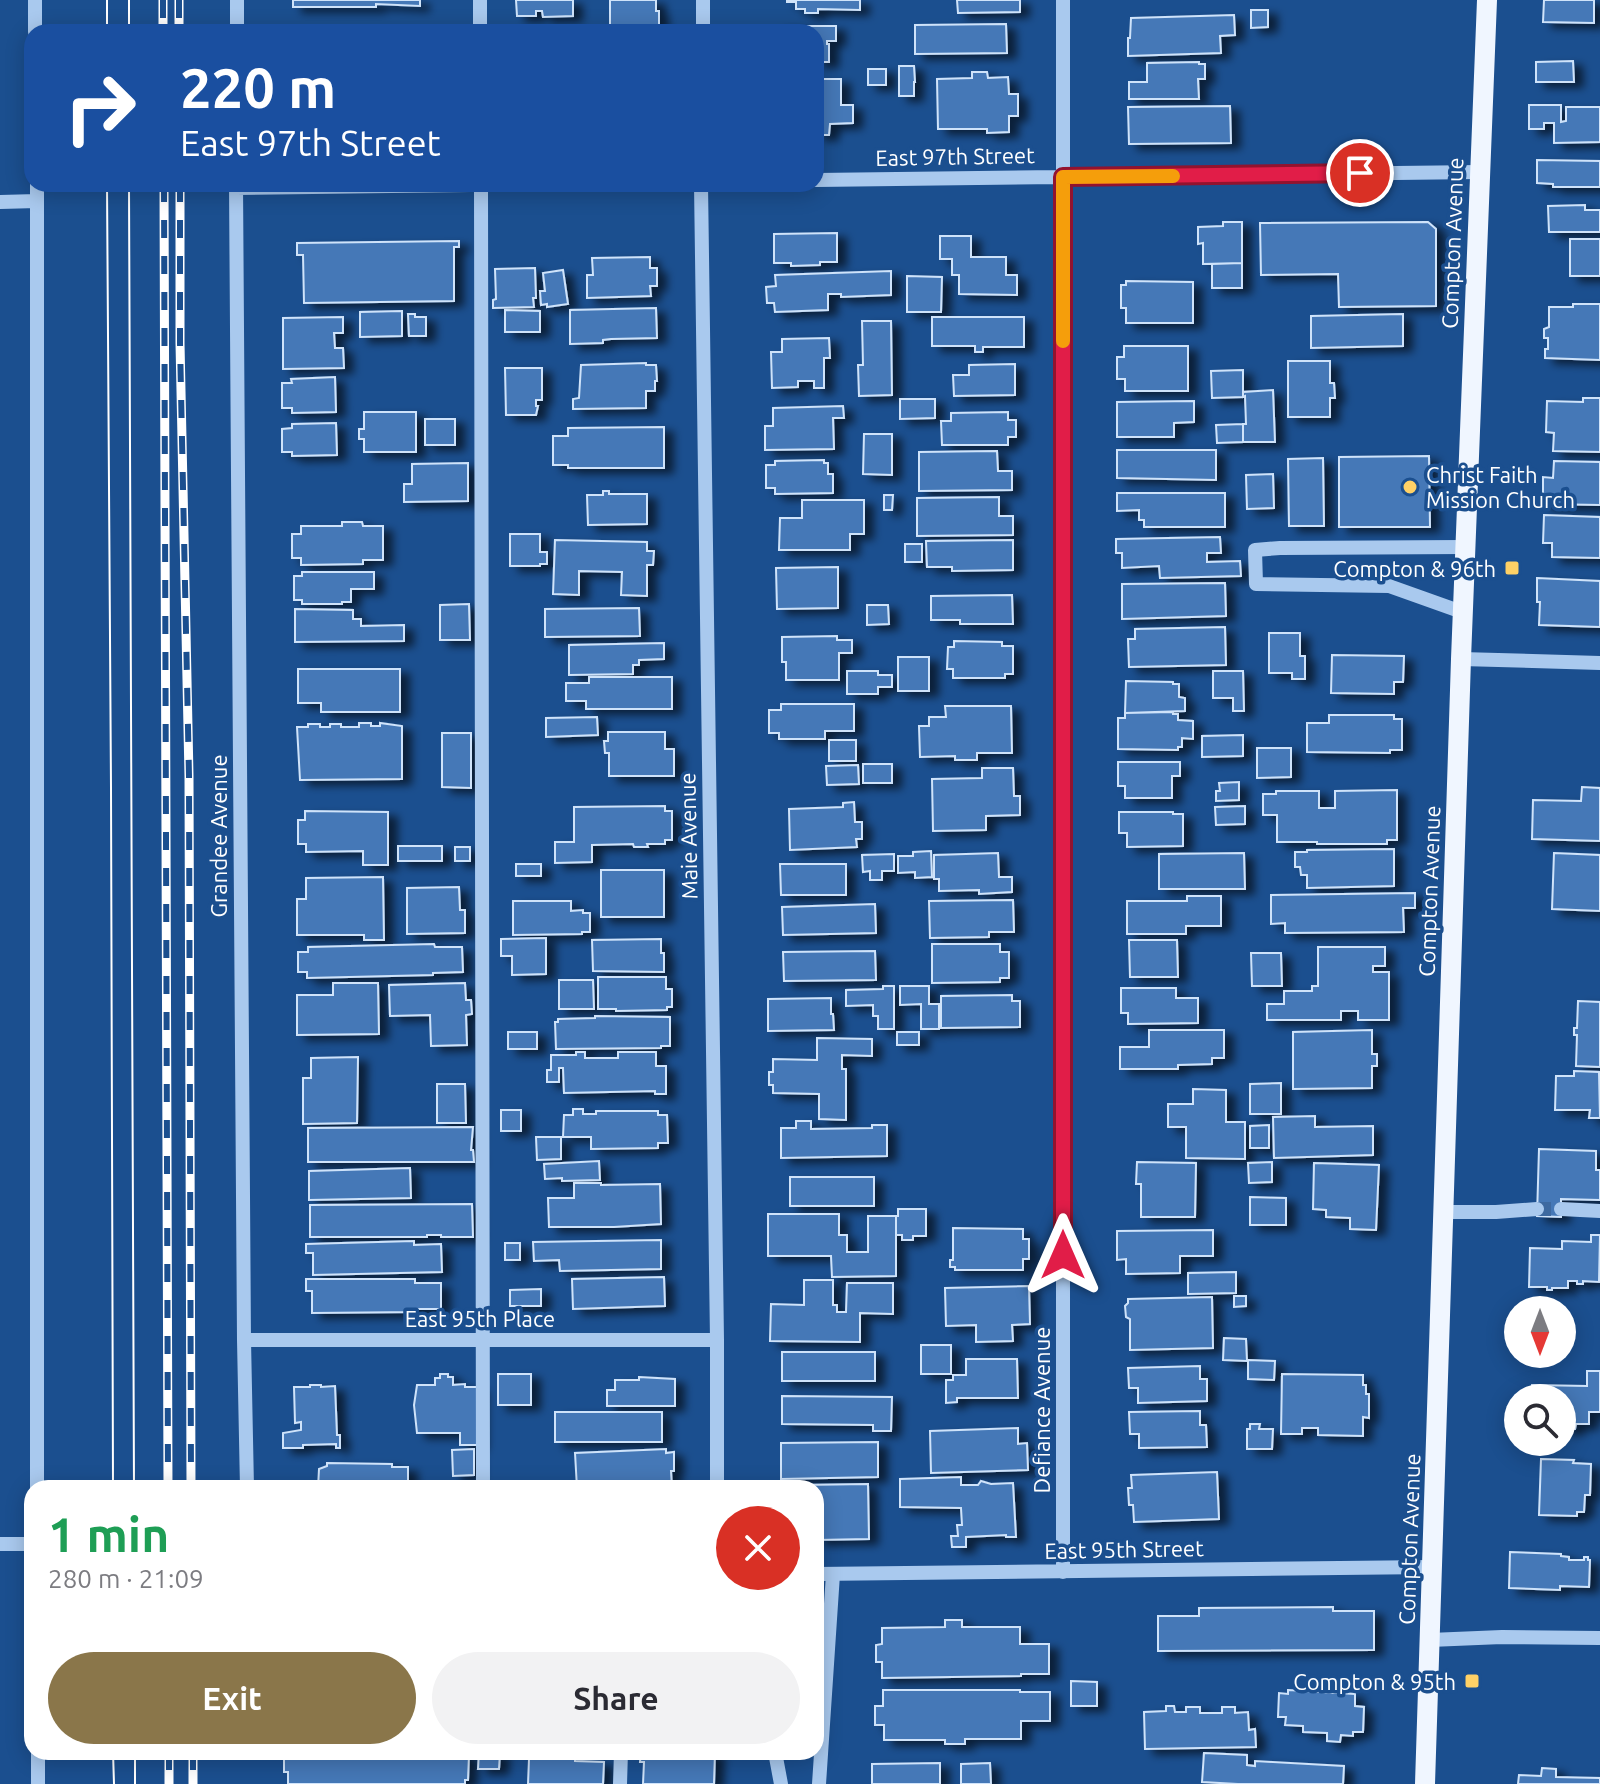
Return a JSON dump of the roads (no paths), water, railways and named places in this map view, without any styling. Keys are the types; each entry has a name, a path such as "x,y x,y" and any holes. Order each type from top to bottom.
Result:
{"main road":[{"name":"Compton Avenue","path":"1425,1784 1462,612 1487,0"}],"street":[{"path":"35,0 35,24"},
{"path":"237,0 237,24"},
{"path":"480,0 480,24"},
{"path":"703,0 703,24"},
{"name":"Defiance Avenue","path":"1063,0 1063,1572"},
{"name":"East 97th Street","path":"824,180 1479,172"},
{"path":"37,192 37,1480"},
{"name":"Grandee Avenue","path":"236,192 247,1480"},
{"path":"481,192 483,1480"},
{"name":"Maie Avenue","path":"701,192 717,1480"},
{"path":"0,202 37,201"},
{"path":"1462,612 1389,586 1256,584 1255,550 1465,547"},
{"path":"1461,659 1600,663"},
{"path":"1443,1212 1537,1209"},
{"path":"1561,1209 1600,1211"},
{"name":"East 95th Place","path":"244,1340 717,1340"},
{"path":"0,1544 24,1544"},
{"name":"East 95th Street","path":"824,1574 1432,1567"},
{"path":"824,1709 833,1574"},
{"path":"1430,1640 1600,1638"},
{"path":"38,1760 38,1784"},
{"path":"620,1784 621,1760"},
{"path":"776,1760 781,1784"},
{"path":"819,1784 821,1760"}],"tunnel":[{"path":"1537,1209 1561,1209"}],"tram line":[{"path":"107,0 107,24"},
{"path":"129,0 129,24"},
{"path":"107,192 113,1480"},
{"path":"129,192 134,1480"},
{"path":"113,1760 114,1784"},
{"path":"135,1760 135,1784"}],"railway":[{"path":"163,0 163,24"},
{"path":"179,0 179,24"},
{"path":"164,192 168,1480"},
{"path":"180,192 189,776 191,1480"},
{"path":"169,1760 169,1784"},
{"path":"193,1760 193,1784"}],"place":[{"name":"Christ Faith Mission Church","path":"1410,487"},
{"name":"Compton & 96th","path":"1512,568"},
{"name":"Compton & 95th","path":"1472,1681"}]}
